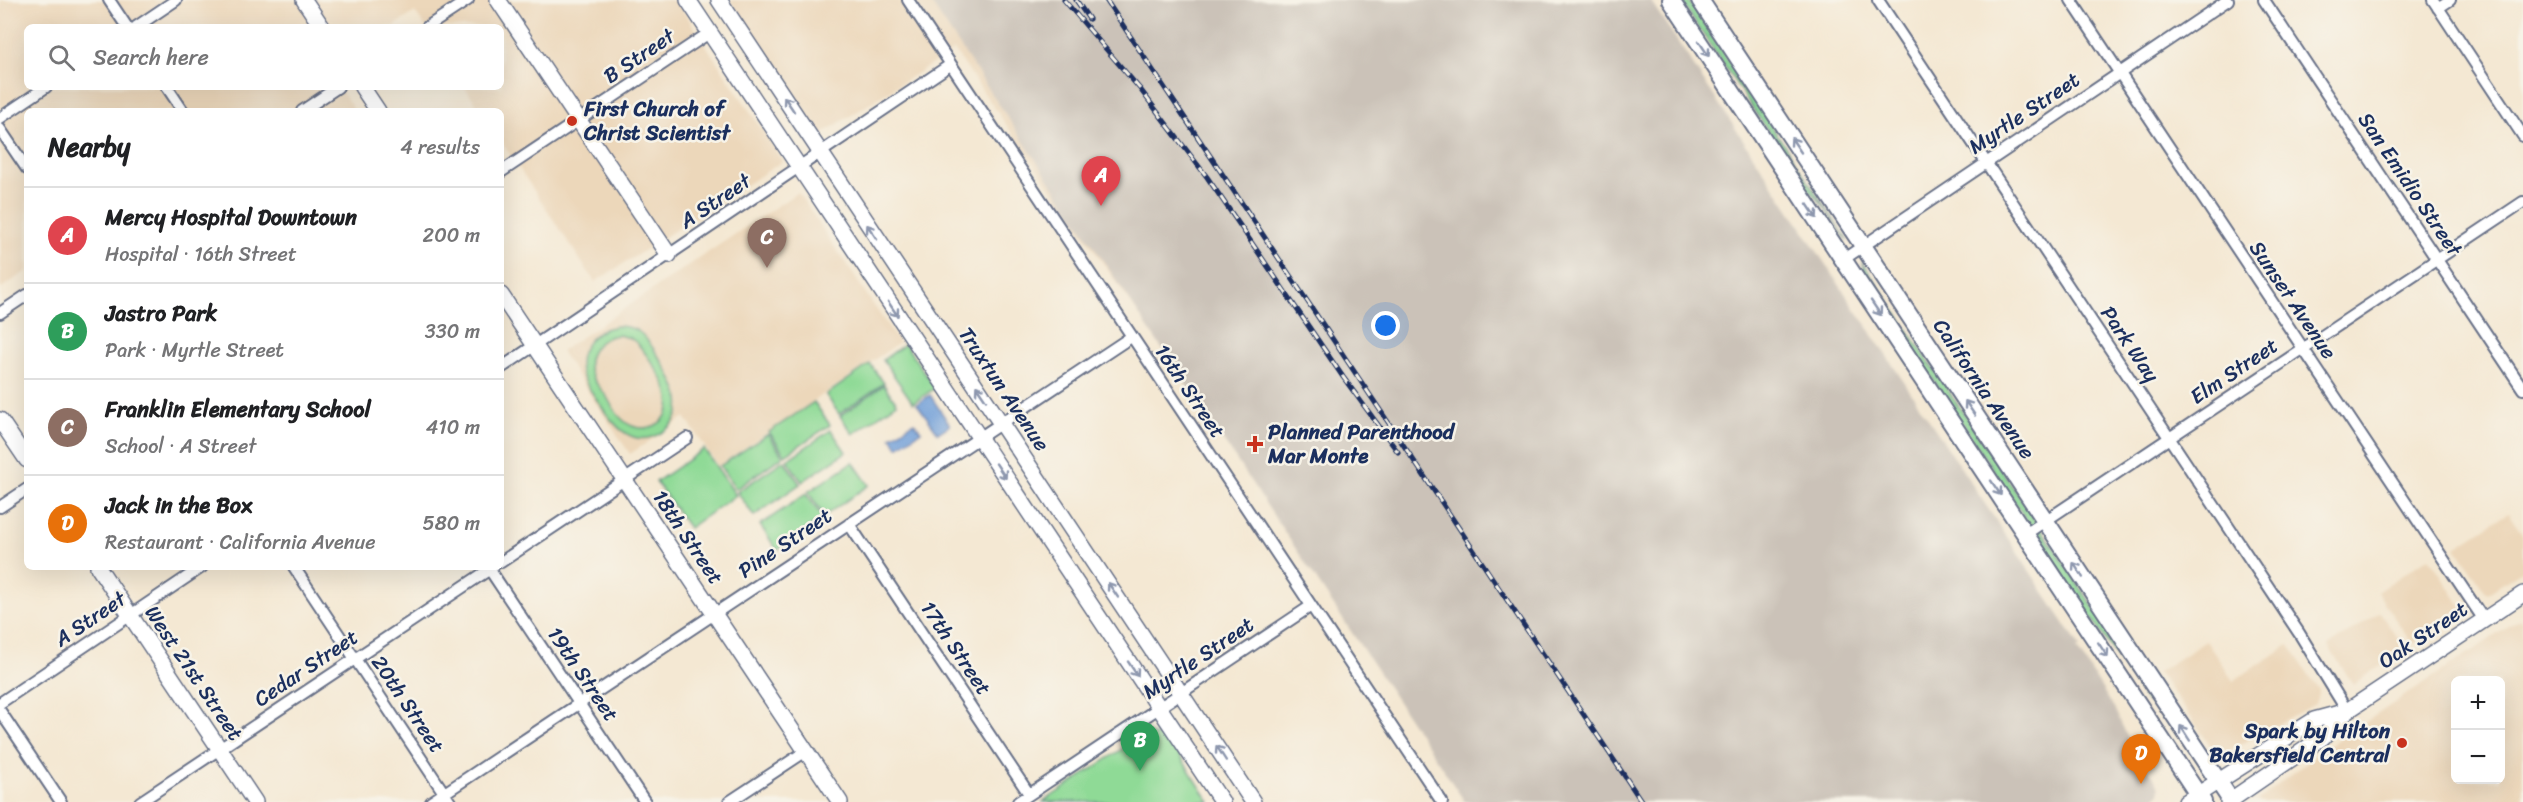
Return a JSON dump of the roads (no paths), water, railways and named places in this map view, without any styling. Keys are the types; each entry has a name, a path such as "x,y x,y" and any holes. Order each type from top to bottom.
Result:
{"main road":[{"path":"304,0 320,24"},
{"path":"498,0 669,255"},
{"path":"688,0 1222,802"},
{"name":"Truxtun Avenue","path":"719,0 1253,802"},
{"path":"1671,0 2027,533 2196,800"},
{"name":"California Avenue","path":"1700,0 2230,801"},
{"path":"364,90 376,108"},
{"name":"18th Street","path":"504,300 840,802"},
{"path":"0,420 24,456"},
{"name":"West 21st Street","path":"100,570 255,802"},
{"name":"Oak Street","path":"2230,801 2323,737 2347,711 2522,596"},
{"name":"Oak Street","path":"2196,800 2218,781 2313,720 2347,711"}],"street":[{"path":"109,0 125,24"},
{"path":"140,24 176,0"},
{"path":"432,24 468,0"},
{"name":"16th Street","path":"908,0 1442,802"},
{"name":"Park Way","path":"1878,0 2299,633 2347,711"},
{"name":"Sunset Avenue","path":"2071,0 2484,620"},
{"name":"Myrtle Street","path":"1844,259 2228,0"},
{"name":"San Emidio Street","path":"2264,0 2523,389"},
{"path":"2450,0 2435,4 2523,136"},
{"name":"B Street","path":"504,170 709,33"},
{"name":"A Street","path":"504,366 950,65"},
{"path":"0,118 42,90"},
{"path":"169,90 181,108"},
{"path":"306,108 334,90"},
{"path":"0,129 24,165"},
{"name":"Elm Street","path":"2027,533 2523,202"},
{"path":"0,313 24,297"},
{"name":"Pine Street","path":"431,802 447,798 579,704 1131,337"},
{"path":"504,560 687,438"},
{"path":"0,507 24,491"},
{"name":"17th Street","path":"849,524 1029,795"},
{"name":"A Street","path":"0,702 198,570"},
{"name":"20th Street","path":"296,570 447,798"},
{"name":"Cedar Street","path":"140,802 487,570"},
{"name":"19th Street","path":"491,570 645,802"},
{"name":"Myrtle Street","path":"1018,802 1311,606"},
{"path":"0,711 61,802"},
{"path":"729,802 806,751"}],"water":[{"path":"930,395 950,425 938,433 917,404"},
{"path":"914,422 921,431 898,447 891,437"}],"railway":[{"path":"1064,0 1140,89 1207,177 1343,377 1398,452"},
{"path":"1076,0 1089,19"},
{"path":"1106,0 1642,802"}],"place":[{"name":"First Church of Christ Scientist","path":"572,121"},
{"name":"Mercy Hospital Downtown","path":"1101,206"},
{"name":"Franklin Elementary School","path":"767,268"},
{"name":"Planned Parenthood Mar Monte","path":"1255,444"},
{"name":"Spark by Hilton Bakersfield Central","path":"2402,743"},
{"name":"Jastro Park","path":"1140,771"},
{"name":"Jack in the Box","path":"2141,784"}]}
